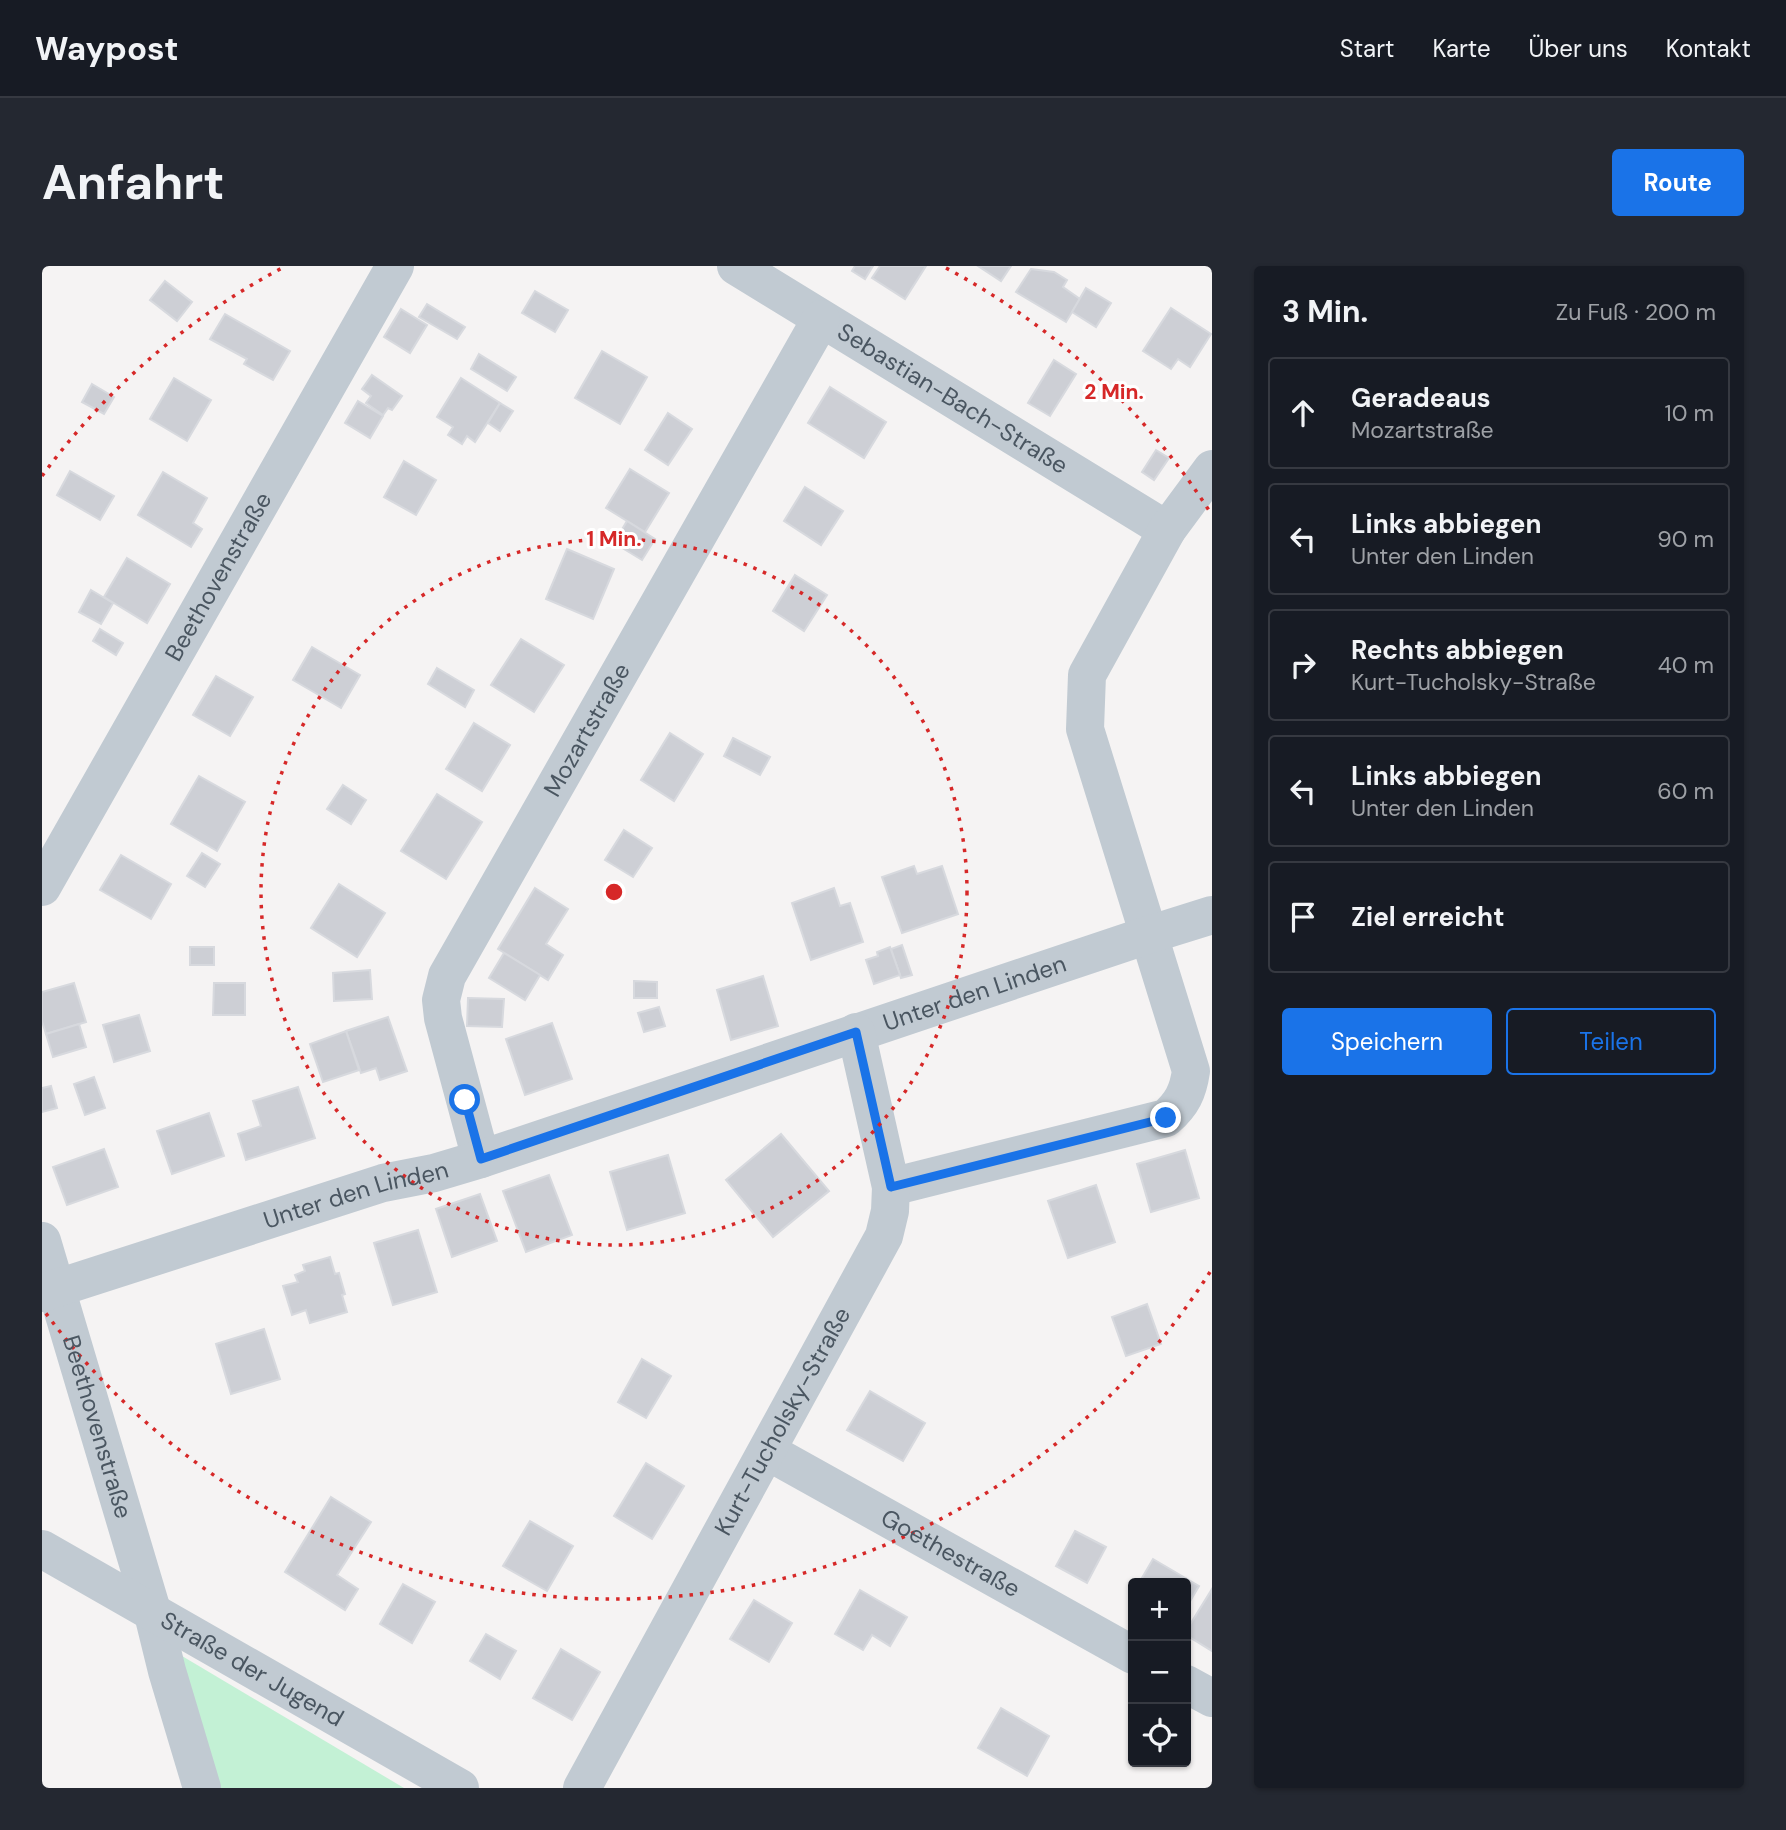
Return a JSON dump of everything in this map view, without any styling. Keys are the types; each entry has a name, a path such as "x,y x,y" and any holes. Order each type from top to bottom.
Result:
{"street":[{"name":"Beethovenstraße","path":"42,887 395,266"},
{"name":"Sebastian-Bach-Straße","path":"736,266 1167,530"},
{"name":"Mozartstraße","path":"481,1159 443,1018 441,1000 447,975 821,319"},
{"path":"891,1187 1166,1118 1182,1104 1191,1070 1085,729 1087,675 1167,530 1212,469"},
{"name":"Unter den Linden","path":"50,1291 383,1183 481,1159 1212,915"},
{"name":"Kurt-Tucholsky-Straße","path":"582,1788 884,1236 891,1211 891,1187 856,1032"},
{"name":"Beethovenstraße","path":"42,1241 50,1291 153,1614 202,1788"},
{"name":"Goethestraße","path":"768,1451 1128,1651"},
{"name":"Straße der Jugend","path":"42,1549 460,1788"},
{"path":"1191,1687 1212,1698"}],"green space":[{"path":"177,1653 404,1788 210,1788"}],"building":[{"path":"855,266 873,266 865,279 852,271"},
{"path":"880,266 926,266 905,299 872,278"},
{"path":"978,266 1011,266 1001,281"},
{"path":"1031,269 1054,272 1067,280 1063,287 1080,299 1066,322 1016,292"},
{"path":"165,281 192,302 177,321 150,300"},
{"path":"1086,288 1111,303 1096,327 1072,312"},
{"path":"535,291 568,310 555,332 522,313"},
{"path":"427,304 465,327 457,339 419,317"},
{"path":"1171,308 1211,334 1190,367 1178,359 1171,369 1143,351"},
{"path":"401,309 427,325 410,353 384,337"},
{"path":"225,314 290,351 273,380 244,364 247,359 210,339"},
{"path":"602,351 647,377 620,424 575,398"},
{"path":"479,354 516,377 507,391 471,369"},
{"path":"1054,360 1076,374 1050,416 1028,403"},
{"path":"372,375 402,396 392,410 388,408 383,415 366,403 371,396 362,389"},
{"path":"174,378 211,400 187,441 150,419"},
{"path":"461,378 500,403 475,442 467,436 462,444 448,435 453,427 437,417"},
{"path":"92,384 114,397 104,414 82,402"},
{"path":"830,387 886,422 864,458 808,423"},
{"path":"358,401 383,416 370,438 345,423"},
{"path":"500,403 513,411 500,431 488,423"},
{"path":"668,413 692,429 668,465 645,450"},
{"path":"1156,450 1169,458 1154,480 1142,472"},
{"path":"404,461 436,480 416,515 384,497"},
{"path":"630,469 669,493 645,532 606,508"},
{"path":"70,471 114,496 100,520 57,495"},
{"path":"163,472 207,498 193,523 202,529 191,547 138,515"},
{"path":"805,487 843,511 821,545 784,521"},
{"path":"627,521 655,539 642,560 614,543"},
{"path":"567,549 614,569 593,619 546,599"},
{"path":"127,558 170,584 147,623 104,597"},
{"path":"795,575 827,595 804,631 773,611"},
{"path":"91,590 113,603 101,624 79,612"},
{"path":"100,629 123,643 116,655 93,641"},
{"path":"521,639 564,665 534,712 491,685"},
{"path":"312,647 360,675 341,708 293,680"},
{"path":"437,668 474,690 465,707 428,684"},
{"path":"216,676 253,697 230,736 193,715"},
{"path":"474,723 510,745 482,791 446,769"},
{"path":"670,733 703,754 674,801 641,780"},
{"path":"733,738 770,757 760,775 724,756"},
{"path":"199,776 245,802 217,851 171,824"},
{"path":"343,785 366,800 351,824 327,809"},
{"path":"437,794 482,822 446,879 401,851"},
{"path":"624,830 652,848 633,877 605,860"},
{"path":"202,853 220,864 205,887 187,876"},
{"path":"121,855 171,884 151,919 100,890"},
{"path":"914,866 917,874 942,866 958,914 902,933 882,877"},
{"path":"339,884 385,913 357,957 311,928"},
{"path":"535,888 568,909 546,944 563,955 548,980 498,949"},
{"path":"834,888 840,906 850,903 863,942 811,960 792,903"},
{"path":"902,945 912,975 901,978 891,949"},
{"path":"190,947 214,947 214,965 190,965"},
{"path":"890,947 900,975 874,984 866,960 878,956 877,952"},
{"path":"504,953 540,975 525,1000 489,978"},
{"path":"370,970 372,999 334,1001 333,973"},
{"path":"763,976 778,1026 731,1040 717,990"},
{"path":"634,981 657,982 657,998 634,998"},
{"path":"74,983 86,1022 46,1034 42,1021 42,992"},
{"path":"214,983 245,983 245,1015 213,1015"},
{"path":"468,998 504,999 502,1027 467,1026"},
{"path":"659,1007 665,1026 644,1032 638,1013"},
{"path":"139,1015 150,1051 114,1062 103,1025"},
{"path":"388,1017 407,1071 380,1080 376,1068 361,1073 346,1031"},
{"path":"552,1023 572,1079 525,1095 506,1039"},
{"path":"79,1024 86,1047 53,1057 46,1034"},
{"path":"346,1031 359,1070 323,1082 310,1044"},
{"path":"94,1077 105,1108 85,1115 74,1084"},
{"path":"51,1086 57,1108 42,1112 42,1088"},
{"path":"298,1087 315,1138 246,1160 238,1134 261,1126 253,1101"},
{"path":"209,1113 224,1156 172,1174 157,1131"},
{"path":"781,1134 829,1191 773,1237 726,1180"},
{"path":"104,1149 118,1187 67,1205 53,1167"},
{"path":"1185,1150 1199,1198 1151,1212 1137,1164"},
{"path":"668,1155 685,1213 627,1230 610,1172"},
{"path":"549,1175 572,1235 526,1252 503,1191"},
{"path":"1096,1185 1115,1242 1068,1258 1048,1201"},
{"path":"480,1194 497,1241 452,1257 436,1209"},
{"path":"418,1230 437,1292 393,1305 374,1243"},
{"path":"330,1257 335,1274 339,1273 347,1312 310,1323 306,1310 292,1315 283,1286 298,1282 295,1275 305,1271 303,1265"},
{"path":"1147,1304 1161,1344 1126,1356 1112,1317"},
{"path":"264,1329 280,1379 231,1394 216,1344"},
{"path":"642,1359 671,1376 646,1418 618,1402"},
{"path":"870,1391 925,1423 903,1461 847,1430"},
{"path":"646,1463 684,1486 652,1539 614,1516"},
{"path":"331,1497 371,1522 337,1575 358,1589 345,1610 285,1572"},
{"path":"530,1521 573,1546 547,1591 503,1566"},
{"path":"1075,1531 1106,1547 1087,1583 1056,1566"},
{"path":"1153,1559 1185,1578 1142,1578"},
{"path":"1191,1581 1199,1586 1191,1600"},
{"path":"403,1584 435,1602 412,1643 380,1624"},
{"path":"1212,1589 1212,1651 1191,1638 1191,1623"},
{"path":"860,1590 907,1617 890,1646 872,1635 863,1650 835,1634"},
{"path":"754,1600 792,1623 769,1662 730,1639"},
{"path":"486,1634 516,1651 500,1679 470,1661"},
{"path":"561,1649 600,1672 572,1720 533,1698"},
{"path":"1001,1708 1049,1736 1027,1776 978,1748"}],"route":[{"path":"465,1100 481,1159 856,1032 891,1187 1166,1118"}]}
